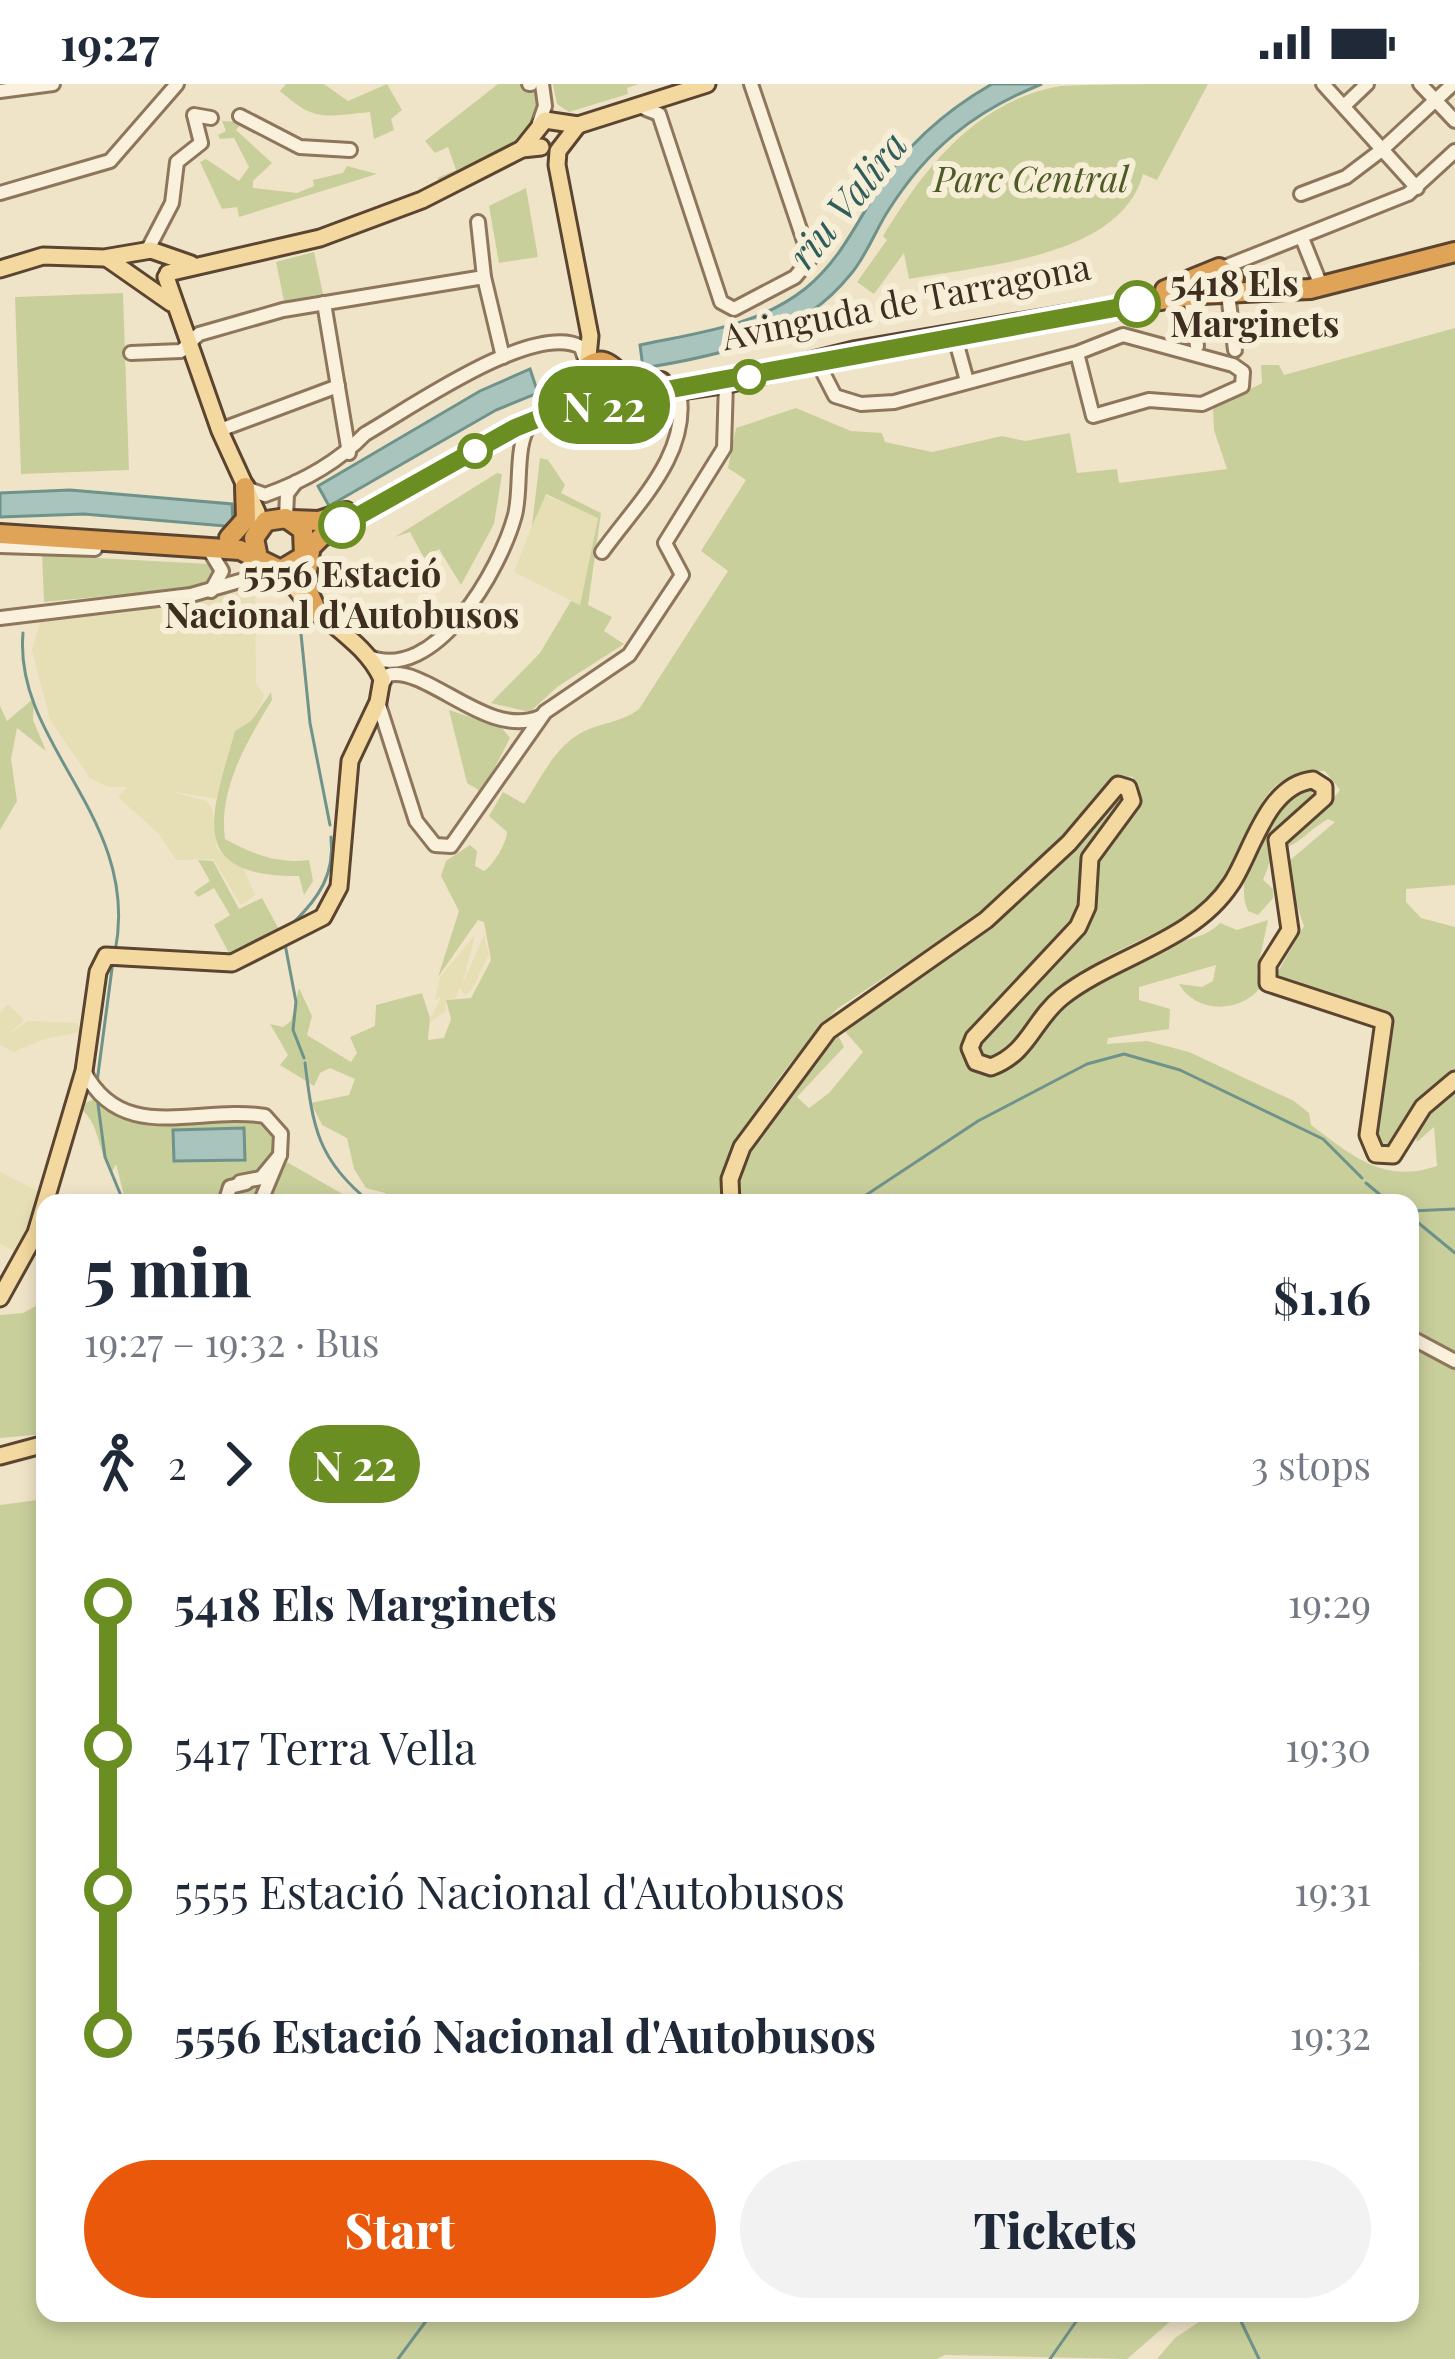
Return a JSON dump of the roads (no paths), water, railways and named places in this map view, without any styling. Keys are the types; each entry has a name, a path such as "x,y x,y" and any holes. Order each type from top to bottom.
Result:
{"highway":[{"name":"Avinguda de Tarragona","path":"614,368 638,383 692,378 846,341 1169,289 1318,278 1455,241"},
{"name":"Avinguda de Tarragona","path":"614,400 726,382 816,359 954,334 1190,296 1223,284 1315,288 1455,252"},
{"path":"0,531 54,526 276,543 346,512 566,395 584,372 614,368 622,385 614,400 536,418 321,537 304,574 318,614"},
{"path":"584,372 580,389 591,403"},
{"path":"229,538 246,519 245,487"},
{"path":"0,531 240,550 321,537"}],"main road":[{"path":"557,165 578,129 707,84"},
{"path":"0,269 52,254 158,257 200,265 271,252 391,213 553,131 650,105"},
{"path":"553,131 590,336 584,372"},
{"path":"143,279 136,265 158,257"},
{"path":"143,279 158,257"},
{"path":"48,1194 84,1071 98,972 114,953 232,963 323,917 336,896 346,780 355,746 380,694 365,655 303,599 245,487 158,257"},
{"path":"104,258 143,279 177,310"},
{"path":"590,336 614,368"},
{"path":"731,1194 730,1179 742,1147 828,1030 986,920 1069,843 1118,785 1128,788 1132,801 1090,858 1083,918 974,1038 970,1048 976,1062 992,1067 1015,1056 1061,998 1164,940 1204,910 1232,884 1258,825 1301,781 1313,780 1324,787 1324,798 1277,840 1290,930 1268,965 1268,983 1384,1021 1368,1135 1376,1154 1393,1155 1400,1149 1424,1107 1455,1079"},
{"path":"0,1298 36,1233"},
{"path":"0,1456 36,1446"}],"street":[{"path":"0,91 53,84"},
{"path":"0,193 110,161 177,84"},
{"path":"542,84 553,131"},
{"path":"650,105 659,114 722,302 734,309 795,277 810,259 751,84"},
{"path":"1323,84 1417,188"},
{"path":"1343,106 1367,84"},
{"path":"1420,84 1455,121"},
{"path":"1301,194 1346,177 1453,84"},
{"path":"158,257 177,162 201,142 194,115 211,118"},
{"path":"240,116 300,147 350,150"},
{"path":"1235,350 1223,284 1302,238 1417,188 1455,151"},
{"path":"478,222 503,357"},
{"path":"1302,238 1318,278"},
{"path":"130,353 181,351 212,329 484,274"},
{"path":"1190,296 1197,346"},
{"path":"324,303 349,453"},
{"path":"1115,307 1123,335"},
{"path":"954,334 967,381"},
{"path":"816,359 835,396 861,404 894,402 1077,353 1123,335 1233,365 1243,372 1243,386 1202,404 1149,400 1093,416 1077,353"},
{"path":"245,487 265,496 296,481 349,453 365,434 503,357 544,344 574,342 584,351 584,372"},
{"path":"528,724 496,716 403,671 388,675 380,694 416,821 435,845 451,845 463,836 528,724 629,655 682,575 665,543 724,448 726,382"},
{"path":"220,430 338,386"},
{"path":"602,552 675,451 682,426 679,390"},
{"path":"423,683 419,666 431,644 465,611 496,566 515,514 524,431 536,418"},
{"path":"490,442 510,440 523,459"},
{"path":"0,619 233,587 251,576 276,543 287,494 296,481"},
{"path":"0,546 119,550 178,545"},
{"path":"208,548 222,571 210,592"},
{"path":"394,662 431,644"},
{"path":"365,655 410,666 423,683"},
{"path":"516,751 528,724"},
{"path":"84,1071 111,1106 144,1118 265,1116 281,1134 280,1155 264,1194"},
{"path":"228,1194 230,1187 261,1178 280,1155"},
{"path":"241,1183 257,1194"},
{"path":"1419,1342 1455,1361"}],"water":[{"path":"992,84 1042,84 974,120 936,151 903,189 856,268 807,315 729,350 643,368 640,345 748,320 806,288 837,255 888,174 914,144"},
{"path":"530,369 538,393 496,410 329,506 318,486 480,391"},
{"path":"70,490 232,504 233,521 225,526 84,514 0,517 0,493"},
{"path":"244,1128 245,1160 174,1161 173,1130"}],"waterway":[{"path":"300,624 310,723 330,825"},
{"path":"23,633 25,673 37,711 111,861 118,904 115,952"},
{"path":"293,923 323,885 331,837"},
{"path":"285,944 296,1002 293,1030 304,1058"},
{"path":"97,1082 113,961"},
{"path":"868,1194 978,1121 1087,1064 1124,1054 1180,1070 1323,1139 1362,1178"},
{"path":"305,1063 321,1141 339,1172 361,1194"},
{"path":"98,1104 105,1157 120,1194"},
{"path":"1366,1183 1379,1194"},
{"path":"1419,1211 1455,1209"},
{"path":"1419,1223 1455,1253"},
{"path":"398,2359 425,2322"},
{"path":"1050,2359 1076,2322"},
{"path":"1241,2322 1259,2359"}],"place":[{"name":"5418 Els Marginets","path":"1137,304"},
{"name":"5556 Estació Nacional d'Autobusos","path":"342,525"}],"park label":[{"name":"Parc Central","path":"1031,179"}],"water label":[{"name":"riu Valira","path":"848,200"}]}
